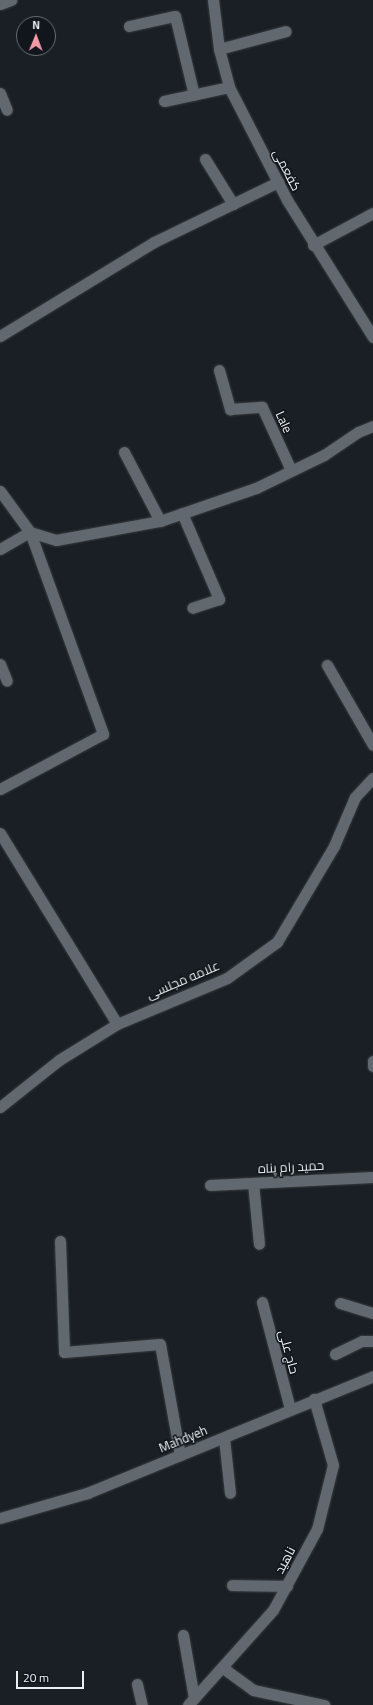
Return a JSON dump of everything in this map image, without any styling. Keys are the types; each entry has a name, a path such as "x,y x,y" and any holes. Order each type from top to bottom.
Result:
{"street":[{"path":"0,4 11,0"},
{"name":"کفعمی","path":"213,0 219,49 229,87 278,182 313,245 348,294 373,337"},
{"path":"129,26 175,16 194,95"},
{"path":"219,49 286,31"},
{"path":"164,101 229,87"},
{"path":"0,93 7,110"},
{"path":"205,159 233,204"},
{"path":"0,336 154,242 278,182"},
{"path":"313,245 373,213"},
{"name":"Lale","path":"219,370 230,409 262,407 291,470"},
{"path":"0,549 30,532 56,540 160,521 256,488 324,455 358,432 373,426"},
{"path":"124,452 160,521"},
{"path":"0,491 30,532 103,734 0,789"},
{"path":"182,513 219,599 192,608"},
{"path":"0,664 7,681"},
{"path":"327,664 373,745"},
{"name":"علامه مجلسی","path":"0,1107 59,1060 116,1024 227,978 278,942 334,846 355,797 373,778"},
{"path":"0,833 116,1024"},
{"path":"373,1061 373,1066"},
{"name":"حمید رام پناه","path":"210,1185 373,1177"},
{"path":"252,1183 259,1244"},
{"path":"60,1241 64,1352 160,1344 180,1455"},
{"name":"حاج علی","path":"262,1302 290,1409"},
{"path":"340,1303 373,1313"},
{"path":"335,1354 362,1341 373,1341"},
{"name":"Mahdyeh","path":"0,1518 87,1493 224,1438 314,1398 373,1376"},
{"name":"ناهید","path":"191,1702 274,1610 317,1529 333,1464 314,1398"},
{"path":"224,1438 230,1493"},
{"path":"232,1584 287,1586"},
{"path":"183,1635 191,1702"},
{"path":"223,1668 253,1690 324,1705"},
{"path":"137,1684 142,1705"}]}
